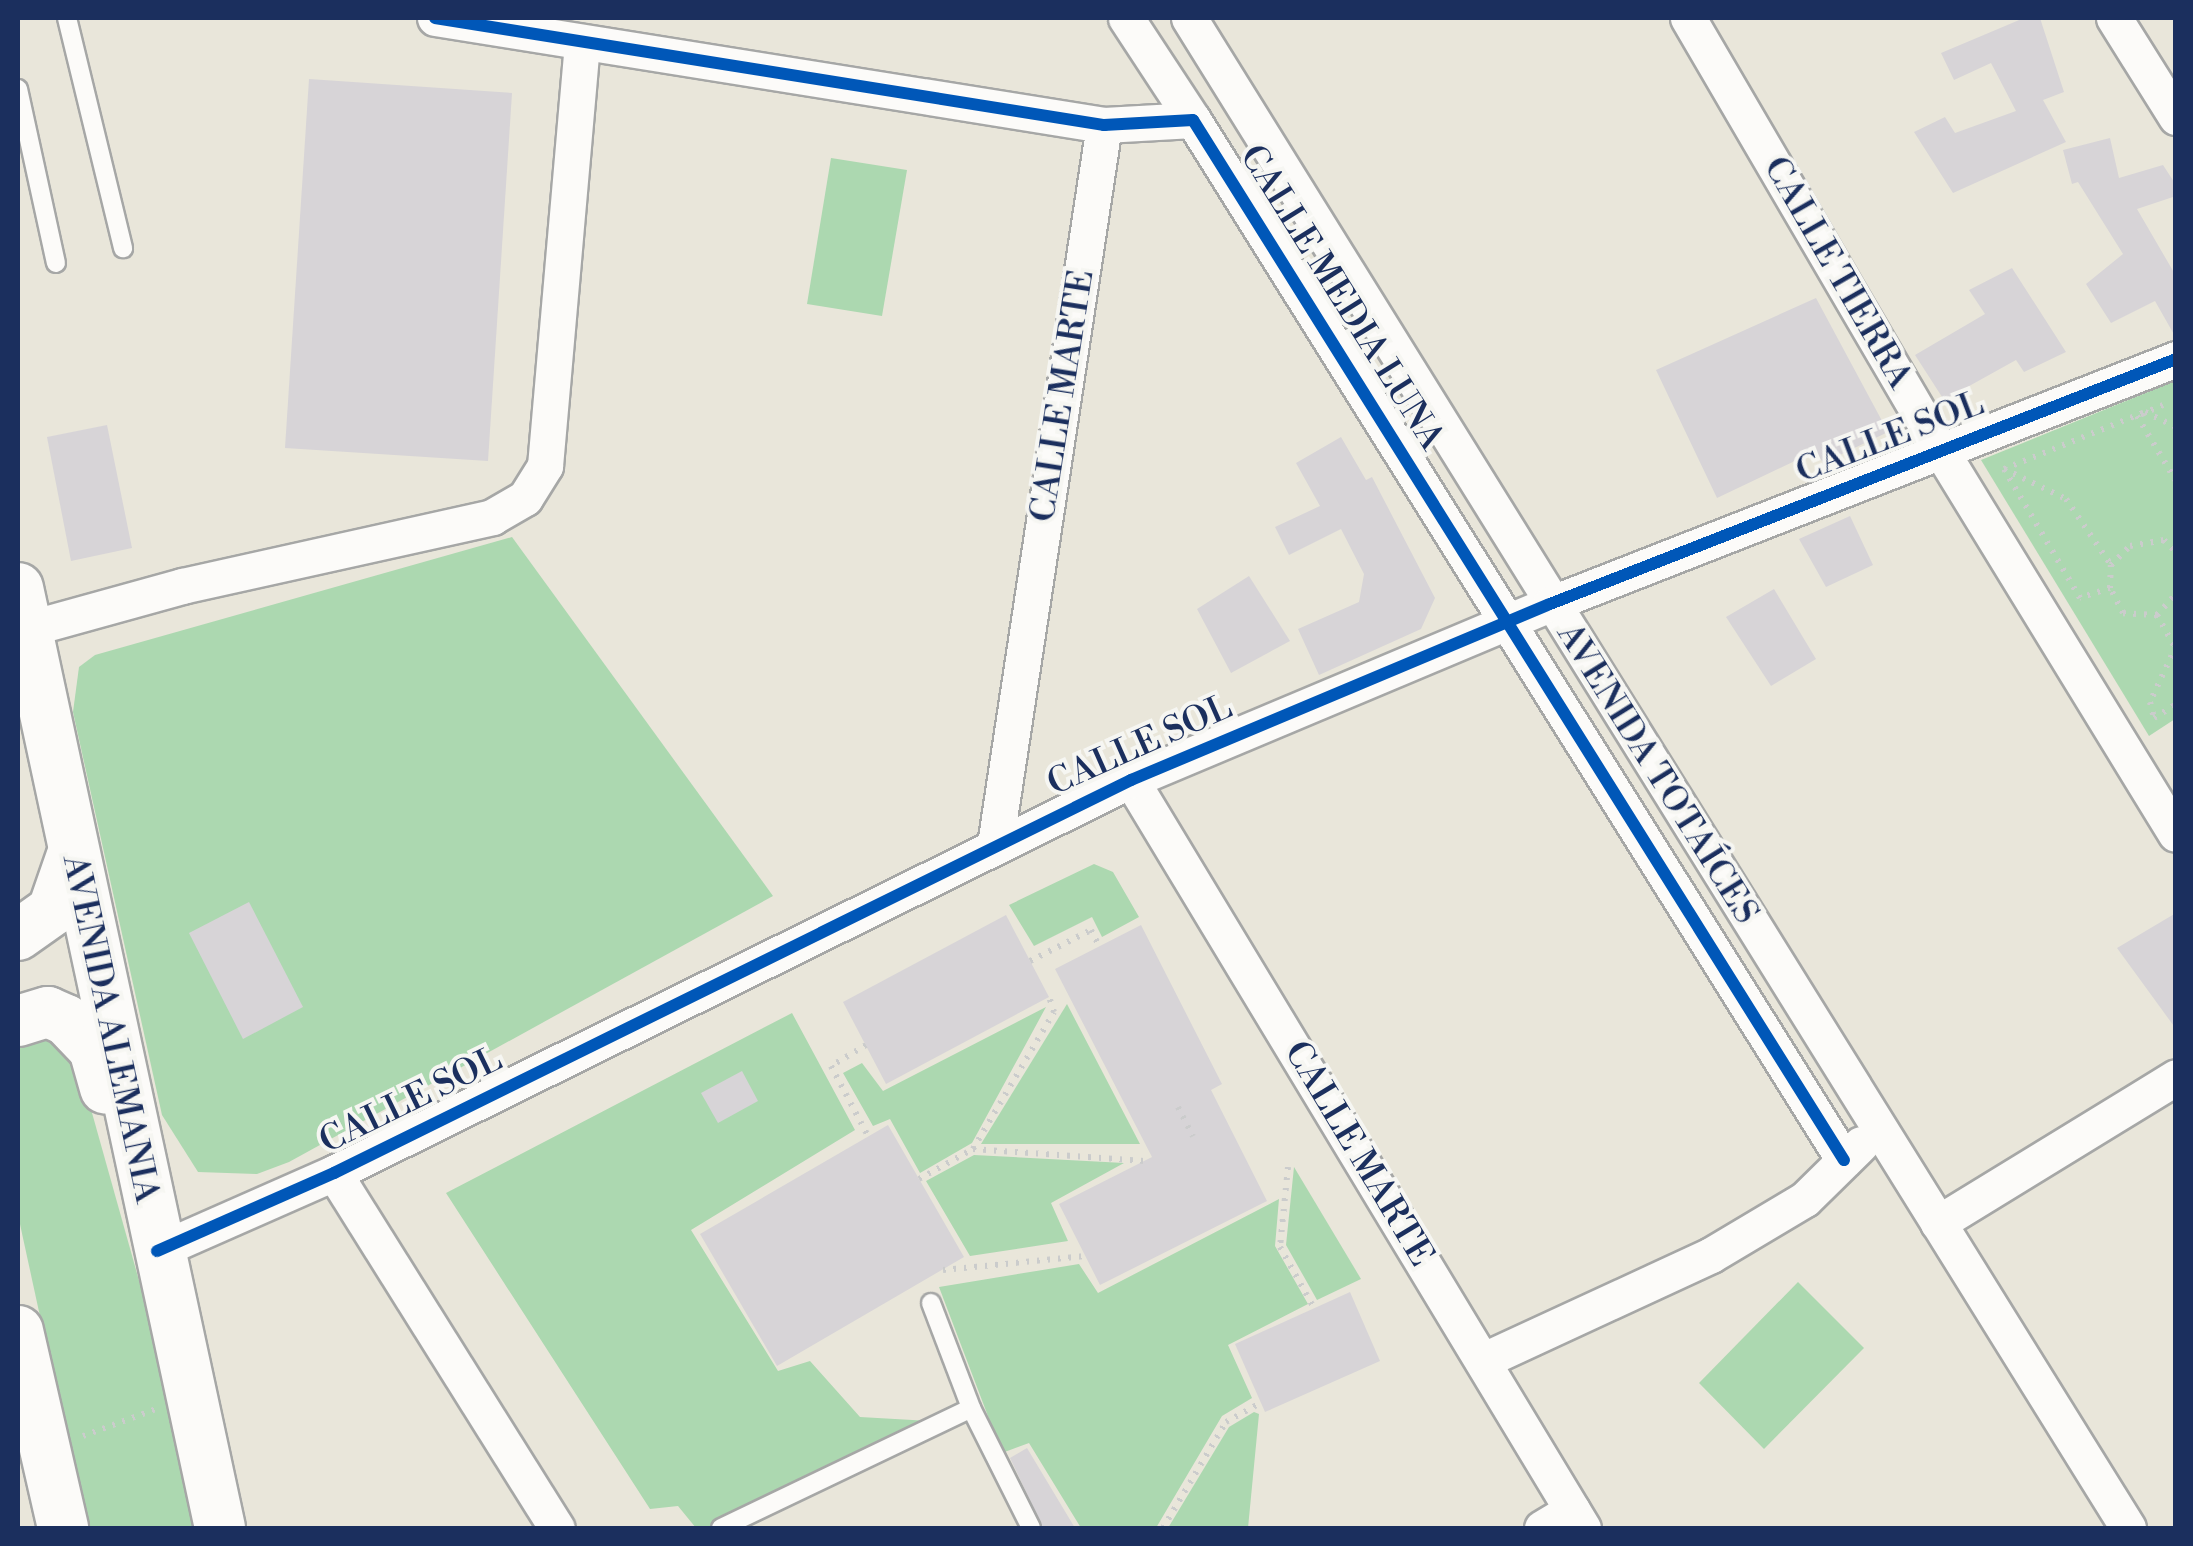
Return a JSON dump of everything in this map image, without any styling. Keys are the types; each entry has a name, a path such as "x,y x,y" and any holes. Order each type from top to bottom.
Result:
{"main road":[{"name":"AVENIDA ALEMANIA","path":"22,608 157,1251 220,1528"},
{"path":"18,934 53,910 72,855"},
{"path":"18,1021 48,1012 84,1034 123,1145 143,1180"},
{"path":"18,1331 32,1423 62,1528"}],"street":[{"path":"435,18 582,45 1104,124 1194,120"},
{"name":"CALLE MEDIA LUNA","path":"1126,18 1194,120 1844,1160"},
{"name":"AVENIDA TOTAÍCES","path":"1189,18 2128,1528"},
{"name":"CALLE TIERRA","path":"1688,18 1941,451 2176,834"},
{"path":"2114,18 2176,117"},
{"path":"22,608 182,586 492,517 524,498 545,466 582,45"},
{"name":"CALLE MARTE","path":"995,845 1104,124"},
{"name":"CALLE SOL","path":"157,1251 334,1173 1131,780 1550,604 2176,359"},
{"name":"CALLE MARTE","path":"1131,780 1577,1519"},
{"path":"1938,1223 2176,1077"},
{"path":"1484,1360 1710,1255 1805,1198 1880,1126"},
{"path":"334,1173 557,1528"},
{"path":"1542,1528 1577,1519"}],"lane":[{"path":"67,18 122,248"},
{"path":"18,89 56,263"},
{"path":"931,1302 971,1408 1031,1528"},
{"path":"721,1528 971,1408"}],"path":[{"path":"2004,469 2176,399"},
{"path":"2144,412 2176,427"},
{"path":"2144,412 2136,416 2176,481"},
{"path":"2004,469 2066,499 2111,565 2110,588 2123,613 2158,614 2176,594"},
{"path":"2004,469 2080,598 2110,588"},
{"path":"2111,565 2130,546 2164,540 2174,548"},
{"path":"2158,614 2175,646 2150,702 2154,718 2176,704"},
{"path":"1030,961 1091,930 1099,946"},
{"path":"919,1179 973,1149 1054,1012 1049,998"},
{"path":"866,1045 832,1066 868,1136"},
{"path":"1178,1107 1193,1136"},
{"path":"973,1149 1144,1161"},
{"path":"1288,1168 1280,1248 1314,1308"},
{"path":"942,1270 1085,1256"},
{"path":"32,1423 190,1397"},
{"path":"1164,1528 1226,1422 1260,1402"}],"green space":[{"path":"831,158 907,170 882,316 807,304"},
{"path":"2175,381 2175,719 2149,736 1981,460"},
{"path":"512,537 773,896 289,1162 257,1174 198,1172 162,1115 73,712 79,667 95,655"},
{"path":"1094,864 1113,872 1139,917 1102,937 1092,917 1034,946 1009,905"},
{"path":"1067,1004 1140,1144 981,1144"},
{"path":"1046,1007 972,1143 920,1173 890,1119 873,1126 843,1073 862,1063 883,1091"},
{"path":"792,1013 855,1130 691,1230 778,1371 810,1361 860,1417 930,1421 711,1528 696,1528 678,1506 650,1509 446,1193"},
{"path":"45,1034 65,1041 87,1095 161,1359 198,1528 86,1528 18,1215 18,1047"},
{"path":"974,1155 1124,1163 1051,1203 1068,1241 970,1256 926,1181"},
{"path":"1294,1167 1361,1279 1317,1300 1286,1245"},
{"path":"1279,1199 1275,1246 1308,1304 1228,1345 1252,1398 1222,1416 1156,1528 1081,1528 1029,1443 1002,1453 939,1287 1079,1264 1098,1293"},
{"path":"1798,1282 1864,1348 1764,1449 1699,1383"},
{"path":"1254,1412 1259,1414 1248,1528 1168,1528 1229,1427"}],"building":[{"path":"2024,18 2040,18 2064,92 2043,100 2066,142 1953,193 1914,132 1945,117 1955,133 2016,111 1991,63 1954,80 1941,53"},
{"path":"309,79 512,93 488,461 285,448"},
{"path":"2110,138 2119,178 2163,165 2176,185 2176,196 2137,209 2176,276 2176,338 2155,301 2111,323 2086,284 2123,254 2078,182 2072,184 2063,150"},
{"path":"2012,268 2066,352 2024,372 2016,360 1944,400 1915,355 1985,314 1969,290"},
{"path":"1816,298 1888,432 1823,463 1816,451 1717,498 1656,370"},
{"path":"107,425 132,548 71,561 47,437"},
{"path":"1341,437 1366,480 1372,477 1435,598 1421,629 1319,675 1298,629 1359,602 1364,574 1341,529 1289,555 1275,527 1320,506 1296,463"},
{"path":"1850,516 1873,565 1826,587 1799,539"},
{"path":"1249,576 1290,641 1231,673 1197,609"},
{"path":"1774,589 1816,659 1771,686 1726,617"},
{"path":"249,902 303,1007 243,1039 189,933"},
{"path":"2176,913 2176,1029 2117,948"},
{"path":"1006,915 1049,997 886,1084 843,1002"},
{"path":"1141,925 1222,1084 1211,1090 1267,1201 1100,1285 1059,1204 1152,1157 1055,969"},
{"path":"742,1071 758,1101 718,1123 701,1093"},
{"path":"888,1125 964,1257 777,1366 700,1234"},
{"path":"1350,1292 1380,1361 1265,1412 1235,1344"},
{"path":"1027,1448 1075,1528 1043,1528 1010,1458"}],"cycle path":[{"path":"435,18 1104,125 1193,120 1844,1160"},
{"path":"157,1251 334,1173 1131,780 1550,604 2176,359"}]}
